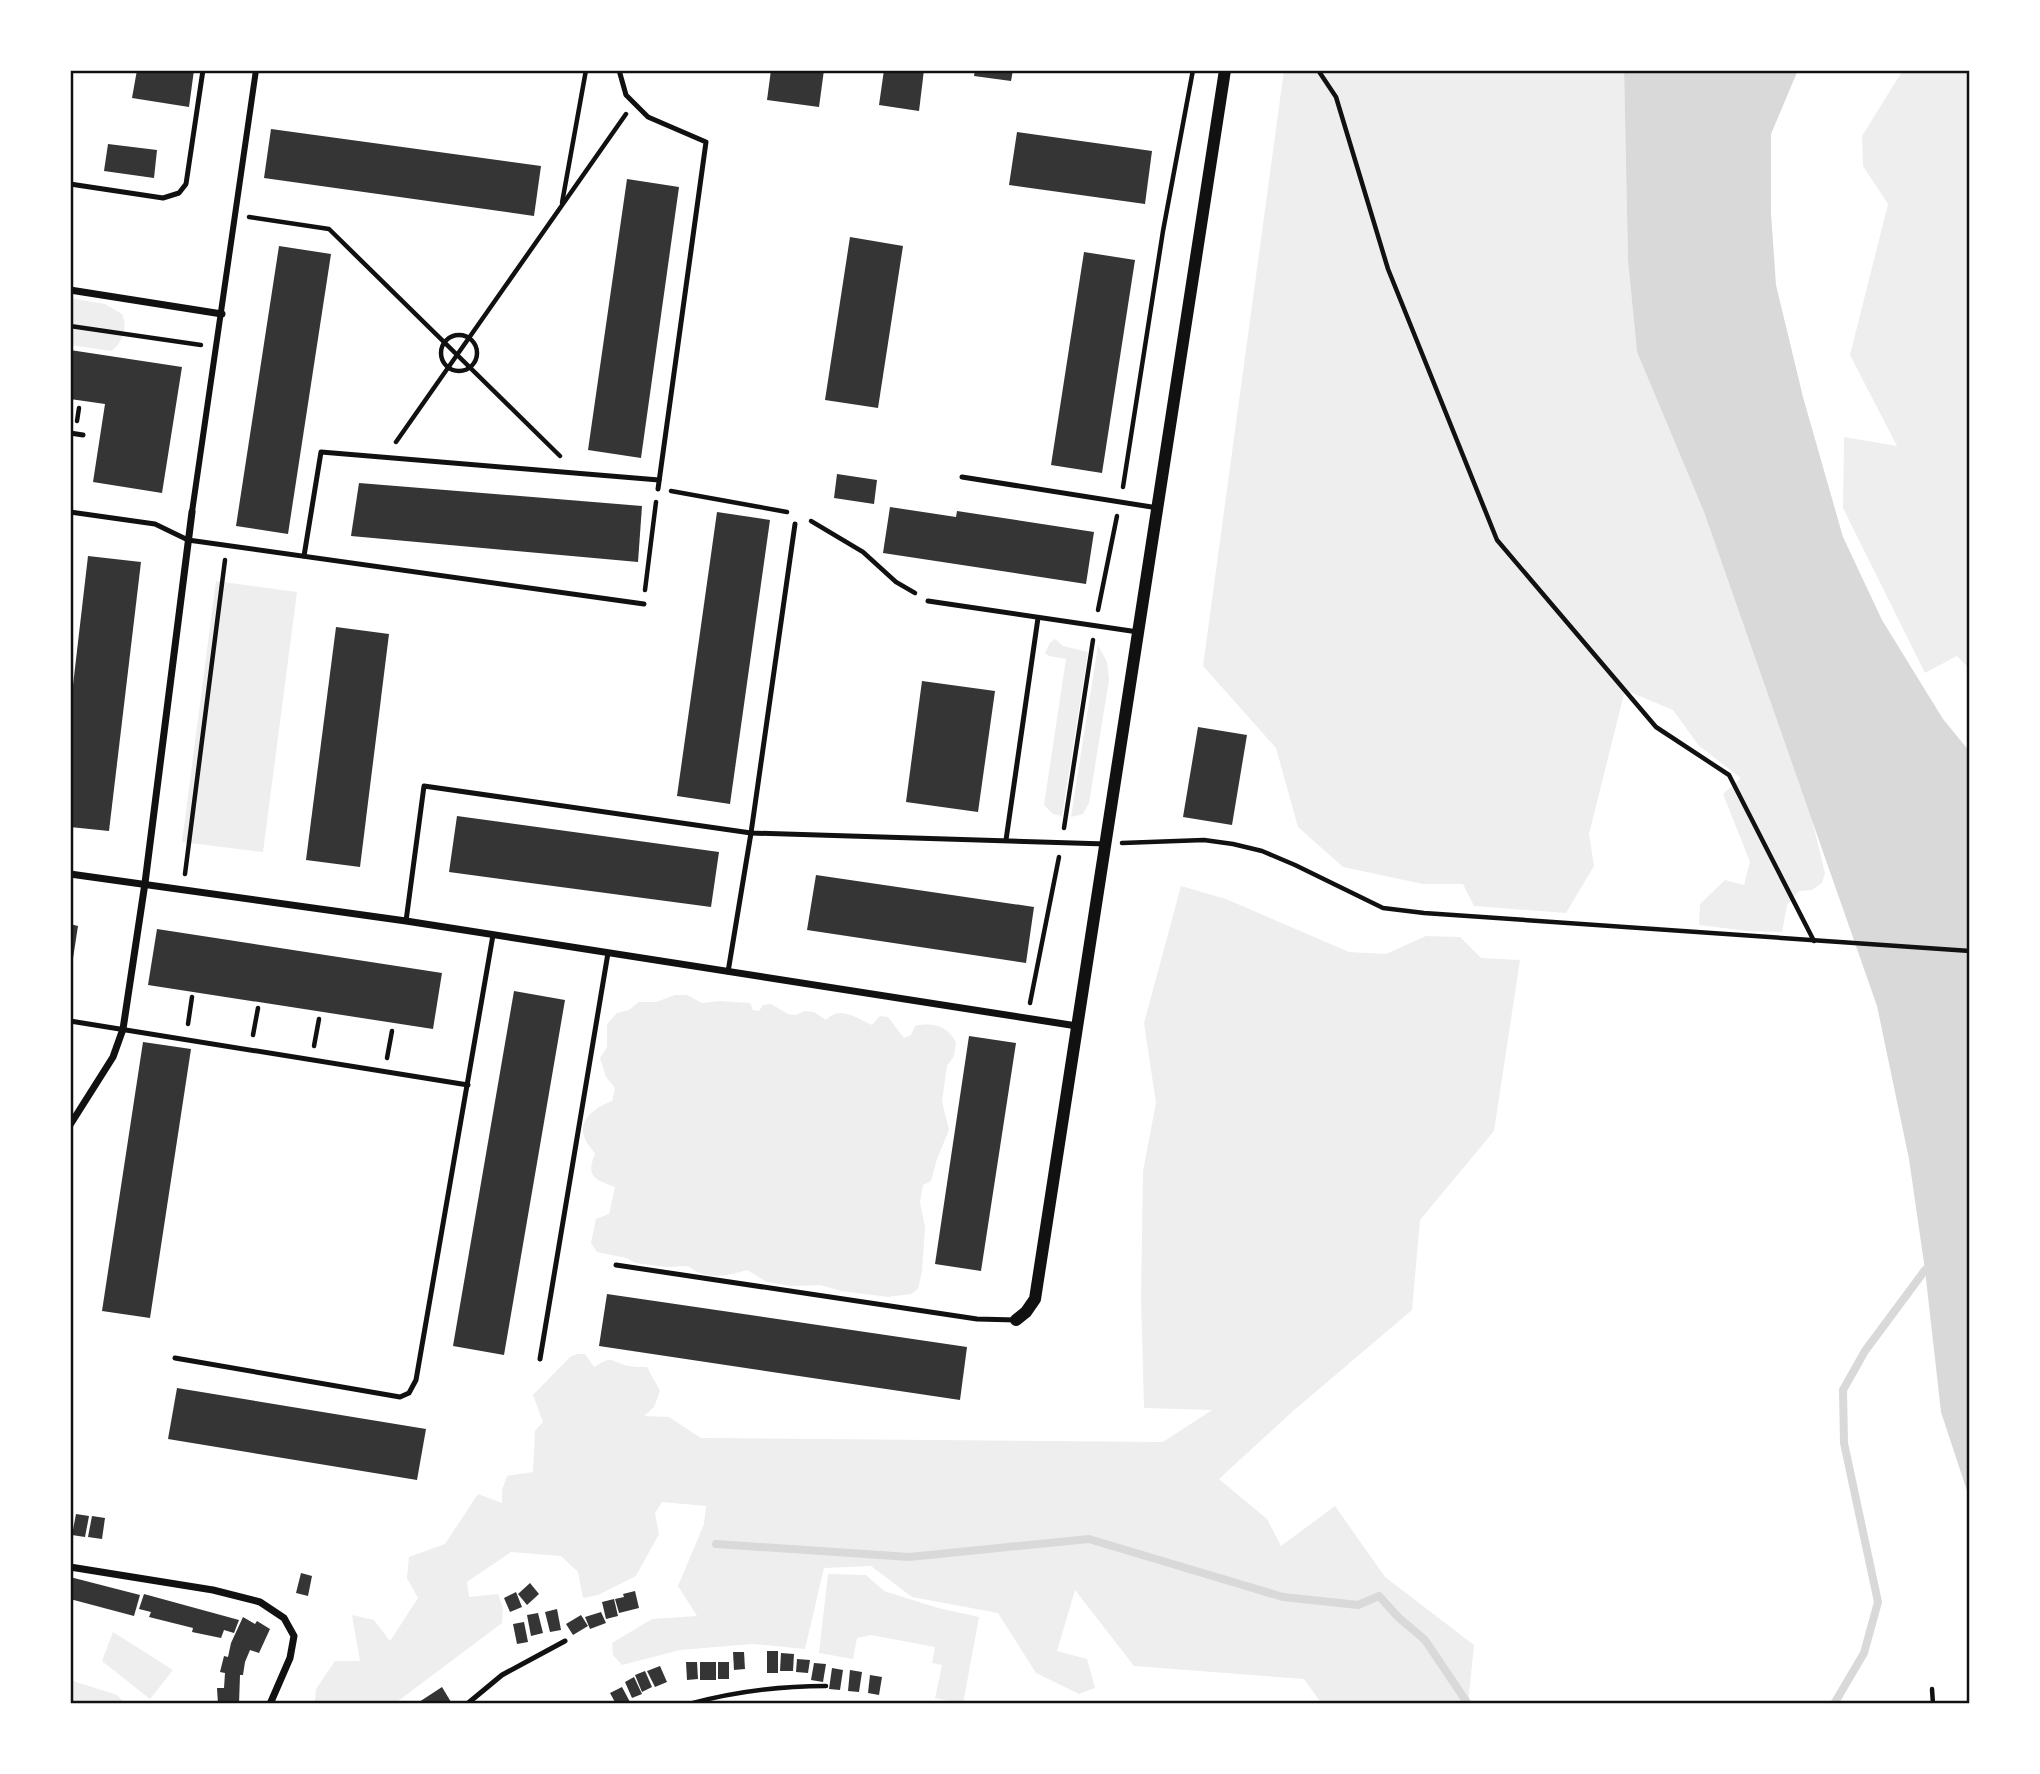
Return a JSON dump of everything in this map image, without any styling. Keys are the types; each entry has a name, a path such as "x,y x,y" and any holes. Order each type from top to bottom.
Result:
{"street":[{"path":"70,1125 113,1057 124,1029 188,540 256,70"},
{"path":"1016,1321 1035,1299 1225,70"},
{"path":"70,290 222,314"},
{"path":"70,874 406,921 1077,1026"},
{"path":"70,1567 213,1590 260,1602 276,1612 284,1618 294,1636 290,1658 270,1704"}],"lane":[{"path":"70,184 163,198 179,193 186,184 203,70"},
{"path":"619,70 626,95 648,117 706,142 658,489"},
{"path":"70,433 83,435"},
{"path":"304,556 321,452 659,480"},
{"path":"962,477 1158,508"},
{"path":"70,512 155,524 188,540 644,604"},
{"path":"728,972 751,833 795,524"},
{"path":"928,601 1138,632"},
{"path":"1006,841 1038,618"},
{"path":"406,921 424,786 751,833 1106,844"},
{"path":"175,1357 400,1397 409,1393 416,1380 493,935"},
{"path":"540,1359 608,953"},
{"path":"70,1021 468,1085"},
{"path":"616,1265 977,1319 1016,1321"},
{"path":"467,1704 502,1675 565,1641"}],"path":[{"path":"562,205 586,70"},
{"path":"1027,1017 1062,842 1095,626 1120,502 1163,232 1193,70"},
{"path":"1318,70 1336,97 1388,269 1497,540 1656,727 1729,775 1814,941"},
{"path":"385,457 634,103"},
{"path":"235,215 329,229 578,473"},
{"path":"70,326 216,347"},
{"path":"455,336 469,338 476,345 475,362 461,372 448,368 441,355 444,343 455,336"},
{"path":"644,604 658,489"},
{"path":"183,888 227,545"},
{"path":"1106,844 1203,840 1233,844 1262,851 1295,865 1383,908 1970,951"},
{"path":"185,1039 192,997"},
{"path":"251,1050 258,1008"},
{"path":"312,1060 319,1019"},
{"path":"385,1072 392,1031"},
{"path":"689,1704 720,1695 826,1686"},
{"path":"1932,1689 1933,1704"}],"shaded area":[{"path":"1284,70 1624,70 1628,261 1637,352 1704,512 1812,820 1825,873 1822,883 1812,890 1799,891 1787,905 1782,932 1699,925 1700,904 1725,880 1744,885 1750,862 1723,794 1741,778 1699,746 1673,710 1625,690 1589,834 1594,866 1566,913 1474,906 1463,884 1423,884 1343,867 1298,827 1276,748 1203,666"},
{"path":"1624,70 1798,70 1771,134 1771,213 1776,285 1803,397 1843,537 1882,620 1943,719 1970,752 1970,1500 1941,1412 1909,1159 1877,1006 1704,512 1637,352 1628,261"},
{"path":"1903,70 1970,70 1970,669 1957,656 1925,673 1843,508 1844,437 1897,446 1850,355 1888,204 1863,166 1862,136"},
{"path":"70,298 105,304 122,314 123,334 111,351 70,345"},
{"path":"216,581 297,592 263,852 182,842"},
{"path":"1055,639 1063,646 1088,652 1062,816 1053,814 1044,805 1066,659 1045,653"},
{"path":"1098,645 1107,662 1109,680 1089,803 1083,814 1071,817"},
{"path":"1181,886 1226,899 1349,952 1386,954 1426,936 1460,937 1481,958 1520,960 1494,1131 1420,1220 1412,1310 1293,1411 1219,1479 1267,1519 1281,1546 1335,1506 1385,1577 1474,1645 1468,1704 1322,1704 1304,1679 1134,1666 1075,1590 1057,1651 1087,1659 1095,1688 1079,1694 1036,1673 998,1613 912,1597 871,1566 824,1568 805,1649 753,1644 680,1650 622,1665 613,1655 612,1643 652,1619 697,1616 678,1586 704,1524 706,1506 662,1502 655,1513 659,1534 636,1576 598,1595 583,1598 578,1572 561,1556 511,1552 467,1582 469,1597 498,1594 503,1608 502,1623 394,1704 312,1704 316,1689 335,1661 360,1661 352,1615 374,1620 390,1641 418,1598 407,1578 409,1557 445,1544 478,1494 502,1503 502,1490 507,1476 533,1472 535,1431 543,1422 533,1395 570,1357 577,1354 585,1354 594,1367 608,1360 628,1366 647,1367 660,1391 654,1407 644,1416 669,1417 701,1438 1163,1442 1212,1410 1144,1408 1141,1298 1143,1171 1156,1103 1144,1023"},
{"path":"675,995 687,995 702,1003 750,1003 753,1010 759,1011 763,1005 771,1004 788,1014 814,1012 826,1020 842,1013 872,1025 880,1016 888,1017 904,1038 911,1035 915,1026 928,1025 939,1026 952,1037 956,1042 954,1056 947,1066 942,1101 949,1130 931,1181 923,1185 920,1202 925,1227 918,1289 911,1294 888,1297 841,1291 820,1285 791,1286 767,1282 747,1270 709,1275 688,1266 666,1267 636,1263 597,1252 591,1243 596,1219 609,1214 615,1187 598,1180 592,1173 595,1154 586,1141 583,1125 590,1114 612,1101 615,1088 606,1077 600,1058 607,1047 607,1024 617,1013 629,1010 639,1002 656,1002"},
{"path":"828,1574 866,1575 884,1591 938,1608 979,1617 963,1704 935,1698 942,1665 932,1663 935,1647 871,1635 857,1638 853,1659 819,1653"},
{"path":"113,1632 173,1670 150,1699 102,1661"},
{"path":"70,1680 117,1695 125,1704 70,1704"}],"building":[{"path":"137,70 194,70 189,107 132,98"},
{"path":"771,70 824,70 819,107 767,100"},
{"path":"884,70 924,70 919,111 879,105"},
{"path":"975,70 1013,70 1011,81 974,76"},
{"path":"271,129 541,166 534,216 264,178"},
{"path":"1017,132 1152,151 1145,204 1009,185"},
{"path":"108,144 157,150 154,178 104,171"},
{"path":"627,179 679,187 641,458 588,450"},
{"path":"850,237 903,246 878,408 825,400"},
{"path":"279,246 331,254 288,534 236,526"},
{"path":"1084,252 1135,260 1102,473 1051,465"},
{"path":"70,350 182,367 162,493 93,482 105,404 70,399"},
{"path":"837,474 877,480 874,504 834,498"},
{"path":"359,483 642,506 638,562 351,536"},
{"path":"890,507 956,517 957,511 1094,532 1086,584 883,553"},
{"path":"717,512 770,520 730,804 677,796"},
{"path":"88,556 141,562 109,831 70,827 70,711"},
{"path":"336,627 389,634 360,867 306,860"},
{"path":"922,681 995,691 978,812 906,802"},
{"path":"1198,727 1247,735 1232,825 1183,817"},
{"path":"457,816 719,852 711,907 449,872"},
{"path":"816,875 1034,907 1026,963 807,930"},
{"path":"70,924 78,926 72,965 70,965"},
{"path":"157,929 442,973 433,1029 148,985"},
{"path":"514,991 565,1000 504,1355 453,1346"},
{"path":"969,1036 1016,1043 981,1271 935,1264"},
{"path":"143,1042 191,1049 150,1318 102,1311"},
{"path":"607,1294 967,1347 960,1400 599,1346"},
{"path":"177,1388 426,1429 417,1480 168,1439"},
{"path":"76,1514 89,1516 85,1537 72,1535"},
{"path":"92,1516 105,1518 102,1539 88,1537"},
{"path":"301,1573 312,1576 308,1596 296,1593"},
{"path":"70,1577 140,1595 134,1616 70,1599"},
{"path":"530,1583 539,1594 527,1605 518,1594"},
{"path":"635,1591 639,1608 619,1613 615,1599"},
{"path":"516,1592 522,1607 510,1612 504,1598"},
{"path":"144,1594 239,1620 234,1633 224,1630 221,1638 192,1632 193,1628 149,1617 151,1612 139,1609"},
{"path":"614,1599 618,1616 606,1619 602,1602"},
{"path":"557,1609 561,1630 550,1632 545,1612"},
{"path":"601,1612 606,1623 590,1629 585,1617"},
{"path":"538,1613 543,1633 531,1636 527,1615"},
{"path":"581,1615 588,1626 573,1635 566,1624"},
{"path":"243,1617 270,1629 259,1653 250,1650 245,1662 243,1675 240,1675 239,1704 218,1704 217,1688 224,1688 225,1673 220,1672 224,1656 228,1657 231,1643"},
{"path":"524,1622 528,1642 517,1644 513,1624"},
{"path":"767,1651 778,1651 778,1673 767,1673"},
{"path":"733,1652 744,1652 745,1669 734,1670"},
{"path":"781,1653 794,1654 793,1671 780,1671"},
{"path":"797,1659 810,1660 808,1673 796,1672"},
{"path":"686,1662 697,1662 698,1679 687,1680"},
{"path":"700,1662 716,1662 716,1680 700,1680"},
{"path":"718,1662 729,1662 729,1679 718,1679"},
{"path":"814,1663 826,1664 823,1682 811,1680"},
{"path":"660,1666 667,1682 655,1687 647,1671"},
{"path":"832,1668 843,1670 840,1690 829,1689"},
{"path":"850,1670 862,1672 859,1692 848,1691"},
{"path":"645,1671 652,1687 642,1692 635,1675"},
{"path":"870,1675 882,1677 879,1695 868,1693"},
{"path":"634,1677 642,1694 632,1698 625,1682"},
{"path":"442,1687 451,1702 416,1704"},
{"path":"622,1687 630,1702 616,1704 610,1693"}],"waterway":[{"path":"1834,1704 1864,1653 1878,1602 1844,1443 1843,1390 1865,1351 1925,1270 1934,1264"},
{"path":"716,1544 909,1557 1089,1539 1283,1597 1358,1605 1379,1596 1425,1640 1468,1704"}]}
